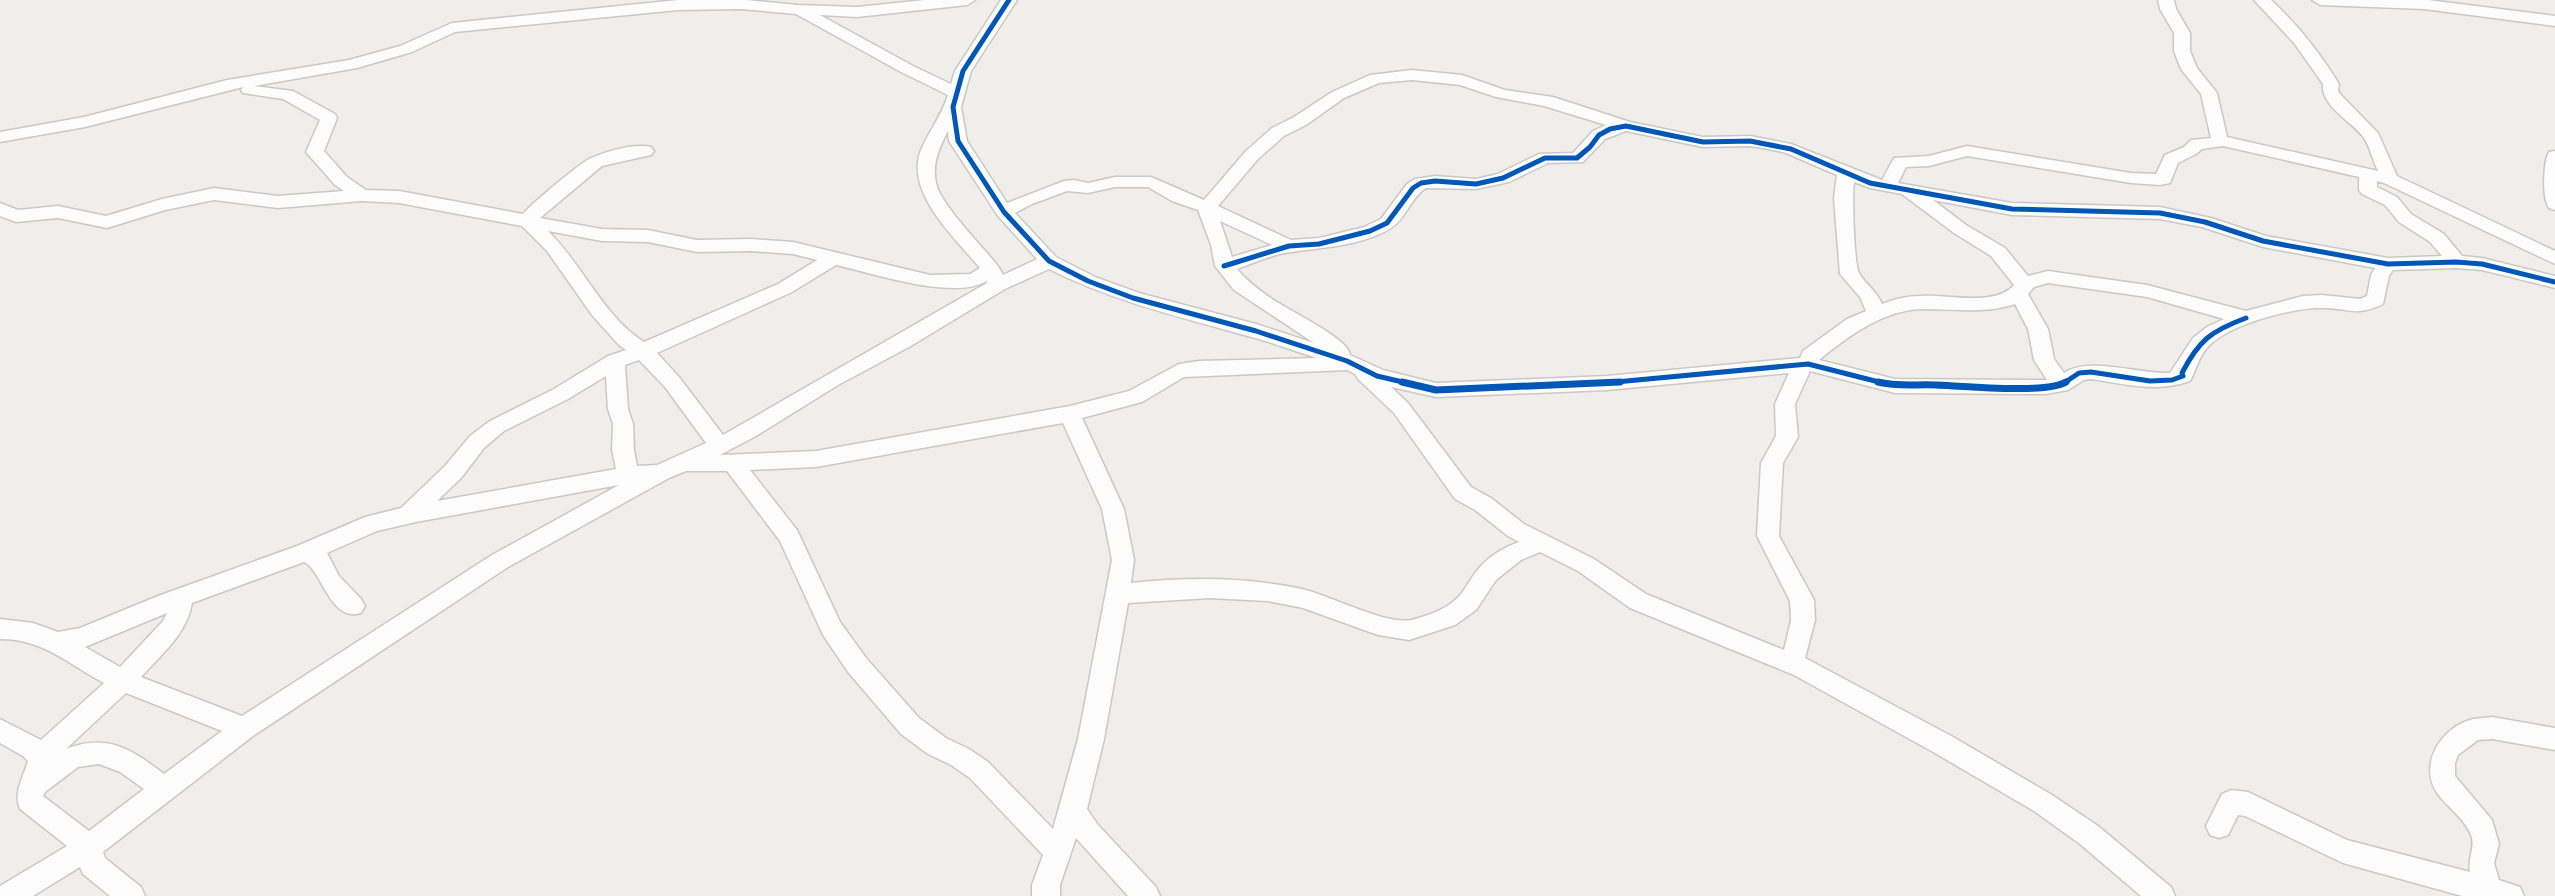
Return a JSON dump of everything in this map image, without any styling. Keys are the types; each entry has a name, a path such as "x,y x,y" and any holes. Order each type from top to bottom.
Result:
{"street":[{"path":"287,94 309,82 351,65 412,47 448,29 678,5 741,4 798,10 856,12 967,0"},
{"path":"994,277 936,202 927,184 926,169 929,151 954,100 963,71 1009,0"},
{"path":"2166,0 2168,9 2182,33 2182,51 2189,69 2210,94 2221,141"},
{"path":"2262,0 2318,64 2331,84 2330,91 2334,98 2372,137 2390,178"},
{"path":"2320,0 2424,4 2555,21"},
{"path":"798,10 899,64 954,100"},
{"path":"0,137 85,122 222,86 351,65"},
{"path":"1206,208 1252,155 1278,132 1300,121 1338,95 1376,78 1412,75 1462,80 1502,94 1547,102 1626,126 1703,142 1750,141 1769,144 1790,149 1870,183 1909,191 2022,210 2150,213 2205,222 2235,233 2273,243 2388,264 2456,262 2490,266 2555,282"},
{"path":"222,86 287,94 329,118 315,152 341,181 362,195"},
{"path":"954,100 958,140 1004,212 1049,261 1088,281 1133,298 1256,331 1354,365 1376,376 1436,390 1607,383 1808,364 1894,386 1936,385 1970,388 2029,388 2060,385 2079,373 2091,372 2150,381 2175,379 2183,376 2182,373 2202,338 2222,326 2303,302 2322,301 2365,305 2376,299 2380,275 2388,264"},
{"path":"1224,266 1289,246 1319,244 1370,231 1386,223 1414,188 1421,183 1436,181 1465,185 1492,181 1503,178 1540,160 1580,157 1599,135 1610,129 1626,126"},
{"path":"1887,186 1900,162 1929,161 1967,151 2140,179 2163,179 2169,162 2174,158 2192,152 2197,144 2221,141 2390,178 2555,258"},
{"path":"528,221 532,214 596,162 618,155 645,151"},
{"path":"2555,156 2553,180 2555,204"},
{"path":"1846,172 1843,198 1849,274 1868,294 1877,314"},
{"path":"2368,174 2368,190 2391,201 2405,218 2437,238 2456,262"},
{"path":"2140,179 2137,185 2139,197 2144,208 2150,213"},
{"path":"1004,212 1026,200 1064,186 1074,185 1088,188 1115,182 1151,182 1178,197 1289,246"},
{"path":"1909,191 1960,229 1998,252 2021,289 2038,329 2044,360 2060,385"},
{"path":"0,209 16,216 58,212 107,222 162,205 214,194 278,202 362,195 399,197 602,235 648,236 697,246 751,245 794,248 882,268 911,278 930,281 974,280 994,277 1049,261"},
{"path":"1206,208 1220,245 1224,266 1241,286 1267,305 1309,329 1343,355 1401,408 1463,494 1483,504 1516,530 1586,565 1650,606 1792,664 1944,745 2043,803 2089,835 2161,896"},
{"path":"528,221 554,247 599,310 626,340 643,351 672,382 789,536 831,628 857,665 910,726 937,746 960,757 979,770 1058,852"},
{"path":"405,517 436,490 477,442 496,426 561,394 615,361 643,351 786,288 835,257"},
{"path":"726,454 994,277"},
{"path":"1808,364 1810,356 1828,341 1854,324 1906,303 1989,304 2010,300 2021,289 2040,278 2058,277 2162,294 2246,318"},
{"path":"615,361 618,409 623,424 623,450 628,474"},
{"path":"1792,664 1803,620 1802,600 1791,583 1768,536 1768,516 1772,462 1775,454 1787,437 1785,413 1787,398 1802,366 1808,364"},
{"path":"57,642 82,638 181,598 305,552 373,523 416,513 628,474 671,468 726,454 816,459 1070,414 1135,397 1179,371 1234,366 1354,365"},
{"path":"1046,896 1046,885 1073,811 1091,739 1123,560 1113,509 1070,414"},
{"path":"8,896 89,847 166,790 244,728 500,561 671,468"},
{"path":"1117,596 1132,592 1210,589 1267,592 1304,599 1378,625 1409,630 1447,618 1468,603 1488,572 1513,554 1541,542"},
{"path":"305,552 318,558 331,583 353,606"},
{"path":"131,896 93,865 89,847 33,806 29,801 31,788 39,768 40,757 123,681 171,628 178,618 181,598"},
{"path":"4,625 57,642 101,670 123,681 244,728"},
{"path":"2499,892 2481,863 2486,844 2484,831 2446,784 2442,775 2444,757 2449,746 2473,730 2492,728 2555,740"},
{"path":"0,730 32,748 40,757"},
{"path":"31,788 76,756 96,751 128,761 166,790"},
{"path":"2219,826 2231,802 2248,804 2343,851 2499,892"},
{"path":"1073,811 1089,834 1146,896"}],"cycle path":[{"path":"1009,0 963,71 953,107 958,141 1004,212 1049,261 1088,281 1133,298 1256,331 1347,361 1377,376 1436,390 1607,383 1808,364 1895,386 1936,385 1970,388 2046,387 2061,385 2079,373 2091,372 2150,381 2172,380 2183,376 2182,373 2189,360 2206,337 2222,327 2246,318"},
{"path":"1224,266 1289,246 1319,244 1370,231 1387,223 1413,188 1421,183 1435,181 1476,184 1503,178 1545,158 1577,158 1590,147 1599,135 1610,129 1626,126 1703,142 1750,141 1769,144 1791,149 1870,183 2012,209 2160,213 2205,222 2263,241 2388,264 2456,262 2482,264 2555,282"}]}
